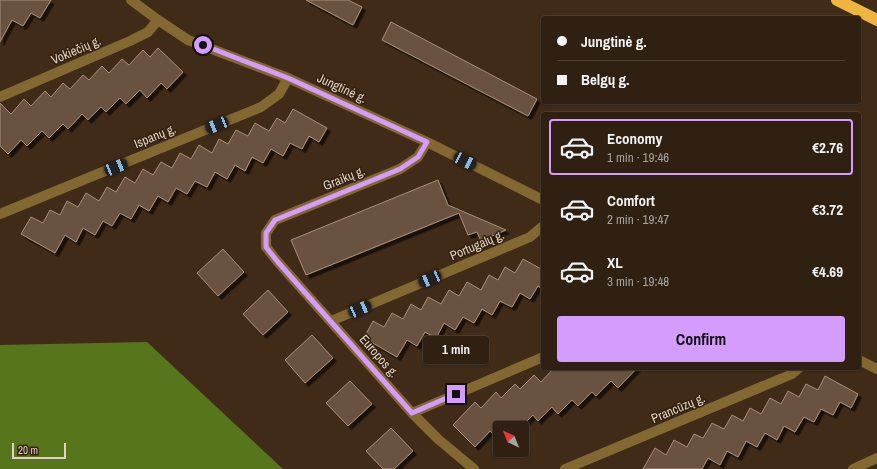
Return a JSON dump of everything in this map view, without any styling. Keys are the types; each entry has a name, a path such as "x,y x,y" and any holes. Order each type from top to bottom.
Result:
{"highway":[{"path":"836,0 877,20"}],"street":[{"name":"Jungtinė g.","path":"131,0 188,40 288,78 427,142 541,199"},
{"name":"Vokiečių g.","path":"0,97 130,42 148,32 158,20"},
{"name":"Ispanų g.","path":"0,214 261,107 279,94 288,78"},
{"name":"Graikų g.","path":"266,233 275,220 400,169 418,157 427,142"},
{"name":"Portugalų g.","path":"331,321 530,237 541,228"},
{"name":"Europos g.","path":"266,233 266,247 277,261 412,413 438,439 474,469"},
{"path":"412,413 541,358"},
{"path":"861,361 877,369"},
{"name":"Prancūzų g.","path":"565,469 792,374 797,370"},
{"path":"853,469 877,458"}],"green space":[{"path":"147,342 283,469 0,469 0,345"}],"building":[{"path":"0,0 51,0 40,18 31,13 23,26 12,20 0,42"},
{"path":"306,0 348,0 362,7 353,25"},
{"path":"391,22 537,99 528,116 382,40"},
{"path":"158,48 183,72 167,89 161,83 147,98 140,90 126,104 120,98 106,112 101,107 88,120 82,114 68,129 63,124 49,138 42,131 27,146 21,140 8,154 0,146 0,103 11,114 24,99 31,106 45,91 51,97 63,83 70,89 83,75 89,80 102,66 109,73 122,59 129,65 143,50 150,57"},
{"path":"293,109 327,128 319,142 309,136 302,149 290,143 283,156 271,149 263,163 252,157 245,171 235,165 227,179 215,172 207,187 195,181 187,194 176,188 168,202 158,196 149,211 139,205 131,219 120,213 112,226 103,221 95,235 83,228 76,242 65,235 55,253 21,234 31,217 43,223 50,210 60,215 67,201 78,207 86,193 99,201 107,187 116,192 125,177 135,183 143,169 153,175 161,162 172,168 180,153 191,159 199,145 212,153 219,139 228,144 236,130 248,136 255,123 269,131 277,118 285,123"},
{"path":"438,180 448,205 506,230 481,241 477,232 468,235 459,213 306,275 291,240"},
{"path":"223,249 244,272 218,296 197,273"},
{"path":"523,259 541,269 541,288 538,286 530,299 520,293 512,307 500,301 492,315 482,309 474,323 463,317 455,330 444,323 436,338 425,332 417,346 407,340 397,357 364,338 373,321 384,327 392,313 403,319 411,304 421,310 428,297 441,304 449,290 459,296 467,282 481,290 489,275 498,280 505,267 515,273"},
{"path":"268,290 288,312 263,335 243,314"},
{"path":"312,335 333,358 305,383 285,360"},
{"path":"552,370 635,370 618,388 611,381 596,396 592,392 578,406 572,400 558,414 552,407 538,421 533,415 527,421 493,421 493,434 490,431 475,447 453,425 475,402 481,408 496,392 501,398 515,384 520,389 534,375 541,382"},
{"path":"825,376 858,394 851,408 840,402 833,415 821,409 814,422 804,417 795,432 784,426 777,440 765,433 757,447 746,441 738,457 727,451 720,465 708,458 702,469 643,469 655,448 666,455 674,440 687,447 694,434 703,438 712,423 724,429 732,415 743,421 750,408 761,414 770,398 781,404 788,391 799,397 806,384 818,390"},
{"path":"350,381 372,404 348,426 326,403"},
{"path":"391,428 413,451 394,469 383,469 366,451"}],"route":[{"path":"203,45 288,78 427,142 418,157 400,169 275,220 266,233 266,247 412,413 456,394"}]}
